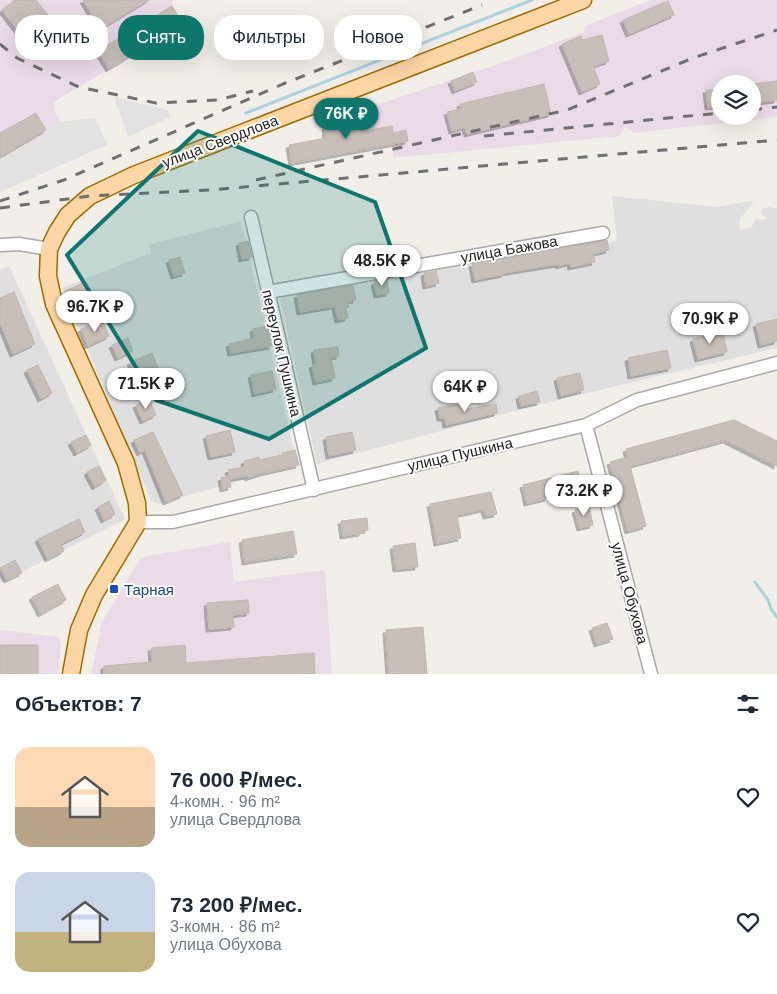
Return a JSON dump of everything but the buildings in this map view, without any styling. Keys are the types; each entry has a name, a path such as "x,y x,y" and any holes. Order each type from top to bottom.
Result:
{"main road":[{"name":"улица Свердлова","path":"49,249 68,215 90,196 125,179 583,0"},
{"path":"49,249 48,276 54,304 126,464 137,503 138,522 94,595 80,630 71,674"}],"street":[{"name":"переулок Пушкина","path":"251,217 314,490"},
{"name":"улица Бажова","path":"268,292 603,232"},
{"path":"0,244 19,244 49,249"},
{"name":"улица Пушкина","path":"138,522 174,522 586,425 637,400 777,364"},
{"name":"улица Обухова","path":"586,425 651,674"}],"highlighted area":[{"path":"198,131 375,202 426,348 269,439 156,400 67,255"}],"shaded area":[{"path":"0,0 173,0 172,6 164,12 166,15 118,15 118,60 123,60 54,102 55,112 61,122 0,157"},
{"path":"651,0 777,0 777,117 761,119 761,75 711,75 711,124 634,133 625,127 620,136 393,158 392,144 293,163 289,146 326,138 325,127 332,120 501,63 584,32 585,26"},
{"path":"114,97 168,110 170,117 128,137"},
{"path":"95,118 107,145 0,192 0,157 61,122"},
{"path":"612,196 717,207 753,202 740,219 739,230 751,227 756,219 763,220 767,218 761,214 762,209 769,207 777,209 777,348 541,404 317,464 279,294 606,236 608,243 617,241"},
{"path":"241,221 297,464 158,504 151,501 62,288 151,253 150,244"},
{"path":"9,266 125,519 0,583 0,270"},
{"path":"230,542 234,582 325,570 332,674 91,674 102,622 141,557"},
{"path":"0,630 59,637 61,645 58,674 0,674"}],"waterway":[{"path":"246,113 532,0"},
{"path":"755,582 777,617"}],"railway":[{"path":"0,201 64,180 283,84 482,5"},
{"path":"256,180 567,110 693,58 777,30"},
{"path":"0,44 17,58 79,87 156,103 218,100 253,91"},
{"path":"761,109 777,107"},
{"path":"484,136 711,114"},
{"path":"0,208 90,196 210,190 777,140"}],"place":[{"name":"Тарная","path":"114,589"}]}
